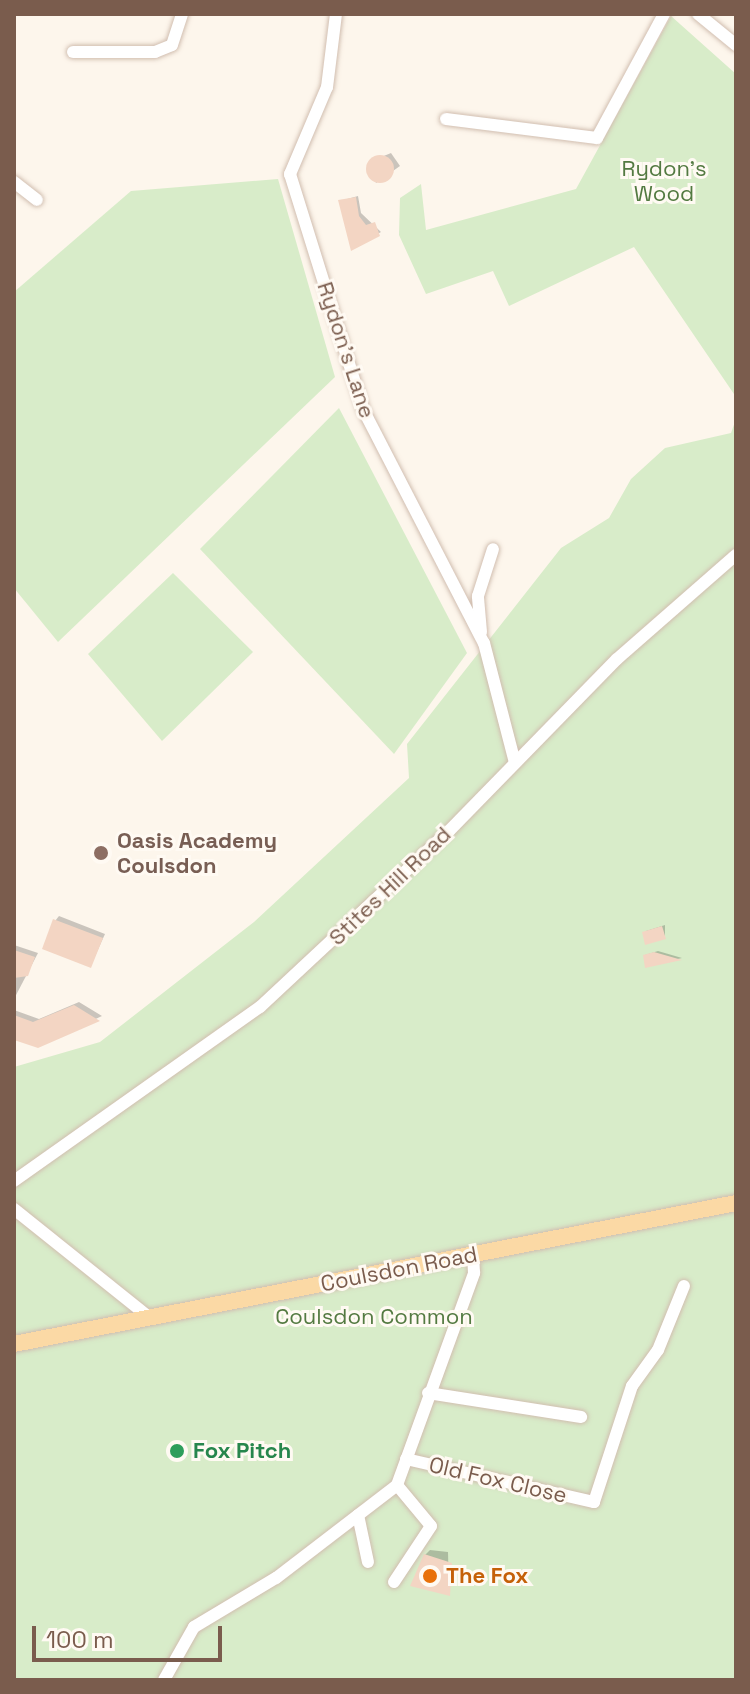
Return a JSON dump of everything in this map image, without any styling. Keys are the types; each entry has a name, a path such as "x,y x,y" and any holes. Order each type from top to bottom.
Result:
{"main road":[{"name":"Coulsdon Road","path":"14,1344 736,1203"}],"street":[{"path":"73,52 155,52 172,45 182,14"},
{"name":"Rydon's Lane","path":"336,14 327,87 290,174 364,411 482,639 499,679 515,763"},
{"path":"446,119 597,138 664,14"},
{"path":"698,14 736,45"},
{"path":"14,182 37,200"},
{"path":"482,639 478,596 493,549"},
{"name":"Stites Hill Road","path":"14,1181 260,1007 515,763 617,659 736,555"},
{"path":"14,1209 149,1317"},
{"path":"164,1680 194,1627 397,1485 474,1273 473,1254"},
{"name":"Old Fox Close","path":"406,1459 594,1502 632,1386 658,1350 684,1286"},
{"path":"428,1393 581,1417"},
{"path":"394,1582 431,1526 397,1485"},
{"path":"358,1515 368,1562"}],"green space":[{"name":"Rydon's Wood","path":"671,16 736,74 736,397 634,247 509,306 493,271 426,294 399,235 400,198 421,184 426,230 576,189"},
{"path":"278,179 335,377 58,642 14,588 14,292 131,191"},
{"path":"339,408 467,653 394,754 200,549"},
{"name":"Coulsdon Common","path":"736,419 736,1680 14,1680 14,1067 100,1042 254,922 409,778 407,744 561,548 609,518 631,479 665,448 731,433"},
{"path":"173,573 253,652 162,741 88,654"}],"building":[{"path":"380,155 390,159 394,169 390,179 380,183 370,179 366,169 370,159"},
{"path":"356,197 359,216 366,225 375,222 380,236 351,251 338,200"},
{"path":"53,919 103,938 91,968 42,949"},
{"path":"662,926 666,939 645,945 642,932"},
{"path":"14,950 35,957 28,976 14,978"},
{"path":"654,952 682,960 645,968 643,955"},
{"path":"74,1005 100,1021 38,1048 14,1040 14,1015 33,1022"},
{"name":"The Fox","path":"424,1554 452,1563 450,1596 410,1586"}],"place":[{"name":"Oasis Academy Coulsdon","path":"101,853"},
{"name":"Fox Pitch","path":"177,1451"},
{"name":"The Fox","path":"430,1576"}]}
